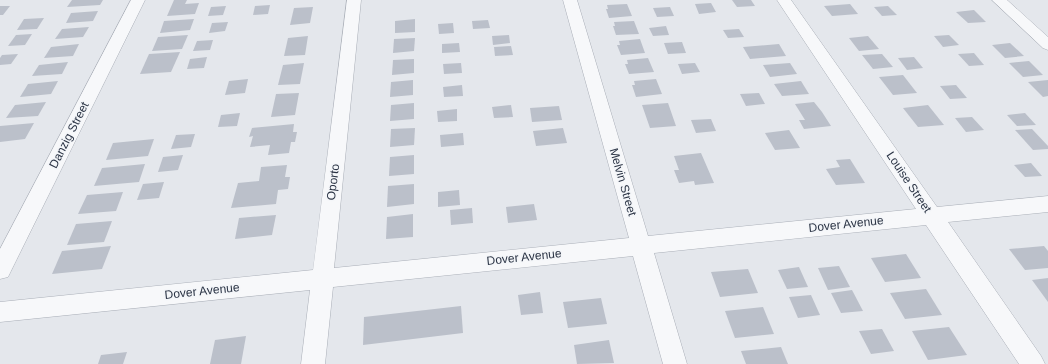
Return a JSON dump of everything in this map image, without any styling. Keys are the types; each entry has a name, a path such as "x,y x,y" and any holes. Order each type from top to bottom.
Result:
{"street":[{"name":"Danzig Street","path":"0,270 138,0"},
{"name":"Oporto","path":"313,364 354,0"},
{"name":"Melvin Street","path":"570,0 675,364"},
{"name":"Louise Street","path":"784,0 1033,364"},
{"path":"999,0 1048,45"},
{"name":"Dover Avenue","path":"0,312 1048,204"}],"building":[{"path":"72,0 103,0 100,5 67,7"},
{"path":"174,0 187,0 185,4 199,3 195,14 167,16"},
{"path":"732,0 751,0 755,6 737,7"},
{"path":"711,3 716,12 699,14 695,4"},
{"path":"627,4 632,16 609,18 606,9 608,9 607,5"},
{"path":"850,4 858,14 832,16 824,6"},
{"path":"270,5 268,14 253,15 255,6"},
{"path":"0,6 10,6 3,15 0,15"},
{"path":"226,6 223,15 208,16 211,7"},
{"path":"888,6 897,15 882,16 874,7"},
{"path":"313,7 310,23 290,25 294,8"},
{"path":"670,7 674,16 657,17 653,8"},
{"path":"974,10 986,22 968,23 956,12"},
{"path":"98,11 93,21 66,23 71,13"},
{"path":"44,18 37,29 17,30 24,19"},
{"path":"194,19 190,30 160,33 164,21"},
{"path":"415,19 415,32 395,33 395,21"},
{"path":"488,20 490,28 473,29 472,21"},
{"path":"634,21 639,34 616,35 613,26 615,26 614,22"},
{"path":"228,22 225,31 209,33 212,23"},
{"path":"453,23 454,33 439,34 438,24"},
{"path":"666,26 669,35 653,36 649,28"},
{"path":"89,27 83,37 55,39 62,29"},
{"path":"739,29 744,37 728,38 723,30"},
{"path":"32,34 25,45 8,46 16,35"},
{"path":"188,35 182,49 152,51 158,37"},
{"path":"509,35 510,43 493,45 492,36"},
{"path":"949,35 959,45 943,47 934,36"},
{"path":"308,36 305,55 284,56 288,38"},
{"path":"868,36 879,49 859,51 849,38"},
{"path":"415,38 414,51 393,53 394,39"},
{"path":"640,39 645,53 621,55 617,45 620,45 619,41"},
{"path":"213,40 210,50 193,51 197,41"},
{"path":"682,42 686,53 668,54 664,43"},
{"path":"459,43 460,52 442,53 442,44"},
{"path":"1010,43 1024,56 1005,58 992,45"},
{"path":"79,44 73,56 44,58 51,47"},
{"path":"779,44 786,56 750,59 743,47"},
{"path":"511,46 513,55 495,56 494,47"},
{"path":"180,52 171,72 140,74 149,54"},
{"path":"974,53 984,65 969,66 958,54"},
{"path":"18,54 11,64 0,65 0,58 2,55"},
{"path":"882,54 893,67 873,69 862,55"},
{"path":"207,57 204,68 187,69 190,59"},
{"path":"914,57 923,68 907,70 898,58"},
{"path":"648,58 654,72 629,74 625,64 628,64 627,60"},
{"path":"414,59 414,73 392,75 393,60"},
{"path":"1029,61 1043,75 1023,77 1009,63"},
{"path":"68,62 62,74 32,76 39,65"},
{"path":"304,63 300,84 278,85 283,65"},
{"path":"461,63 462,73 444,74 443,64"},
{"path":"695,63 700,72 682,74 678,64"},
{"path":"790,63 797,74 770,77 763,65"},
{"path":"903,75 917,93 893,95 879,77"},
{"path":"248,79 245,93 225,95 229,81"},
{"path":"656,79 662,94 636,97 632,85 635,85 634,81"},
{"path":"413,80 413,95 390,97 391,82"},
{"path":"1048,80 1048,96 1043,97 1028,82"},
{"path":"58,81 51,94 20,97 28,84"},
{"path":"801,81 809,94 782,96 774,84"},
{"path":"462,85 463,96 444,97 443,87"},
{"path":"956,85 967,98 950,99 940,86"},
{"path":"299,93 295,115 271,117 276,94"},
{"path":"759,93 765,104 746,106 740,94"},
{"path":"46,102 38,116 6,118 15,105"},
{"path":"814,102 831,126 804,129 799,120 805,120 795,104"},
{"path":"414,103 414,119 390,121 391,105"},
{"path":"668,103 676,126 650,128 642,105"},
{"path":"511,105 513,117 494,118 492,107"},
{"path":"928,105 944,125 918,127 903,108"},
{"path":"559,106 562,120 532,122 530,108"},
{"path":"457,109 457,121 438,122 437,111"},
{"path":"240,113 237,126 218,127 221,115"},
{"path":"1025,113 1036,125 1017,126 1007,115"},
{"path":"972,117 984,130 966,132 955,118"},
{"path":"711,119 716,131 696,133 691,120"},
{"path":"34,123 25,139 0,142 0,126"},
{"path":"294,124 293,132 297,132 295,142 291,142 289,153 268,155 270,145 250,147 253,136 249,137 252,128"},
{"path":"415,128 414,145 390,147 391,129"},
{"path":"563,128 567,143 536,146 533,131"},
{"path":"1032,129 1048,146 1048,149 1033,150 1015,130"},
{"path":"789,130 800,148 775,150 765,133"},
{"path":"463,133 464,145 441,147 440,135"},
{"path":"195,134 191,147 171,149 176,135"},
{"path":"154,139 148,156 106,160 113,143"},
{"path":"701,153 714,183 695,185 694,181 679,183 674,170 679,170 674,156"},
{"path":"183,155 178,170 158,172 163,157"},
{"path":"414,155 414,174 389,176 390,157"},
{"path":"850,159 865,183 836,185 826,169 840,167 836,160"},
{"path":"1031,163 1042,176 1025,177 1014,165"},
{"path":"145,164 139,182 94,186 102,168"},
{"path":"287,165 285,177 290,177 288,189 278,190 276,204 231,208 238,183 259,181 261,167"},
{"path":"164,182 159,198 137,200 143,184"},
{"path":"414,184 414,204 387,207 388,186"},
{"path":"459,190 460,205 438,207 438,192"},
{"path":"123,192 116,211 78,214 87,195"},
{"path":"534,204 537,220 508,223 506,207"},
{"path":"472,208 473,223 451,225 450,210"},
{"path":"413,214 413,237 386,239 387,217"},
{"path":"276,215 272,235 235,239 239,218"},
{"path":"112,221 104,242 67,245 76,224"},
{"path":"111,246 102,269 52,274 62,251"},
{"path":"1044,246 1048,251 1048,268 1025,270 1009,249"},
{"path":"906,254 921,278 885,282 871,258"},
{"path":"839,266 850,287 828,290 818,268"},
{"path":"799,267 808,287 787,289 778,270"},
{"path":"748,269 758,293 720,297 711,272"},
{"path":"1048,278 1048,302 1032,280"},
{"path":"926,289 942,315 905,319 890,293"},
{"path":"852,290 863,311 841,313 831,293"},
{"path":"540,292 543,313 521,315 518,295"},
{"path":"811,295 820,315 798,318 789,297"},
{"path":"601,298 607,324 568,328 563,302"},
{"path":"461,306 463,333 363,345 364,317"},
{"path":"763,307 774,334 735,338 725,311"},
{"path":"949,327 967,355 928,360 912,331"},
{"path":"882,329 894,351 871,354 859,331"},
{"path":"246,336 241,364 210,364 215,340"},
{"path":"609,340 614,363 577,364 574,345"},
{"path":"781,347 788,364 746,364 741,351"},
{"path":"127,352 123,364 98,364 101,355"}]}
